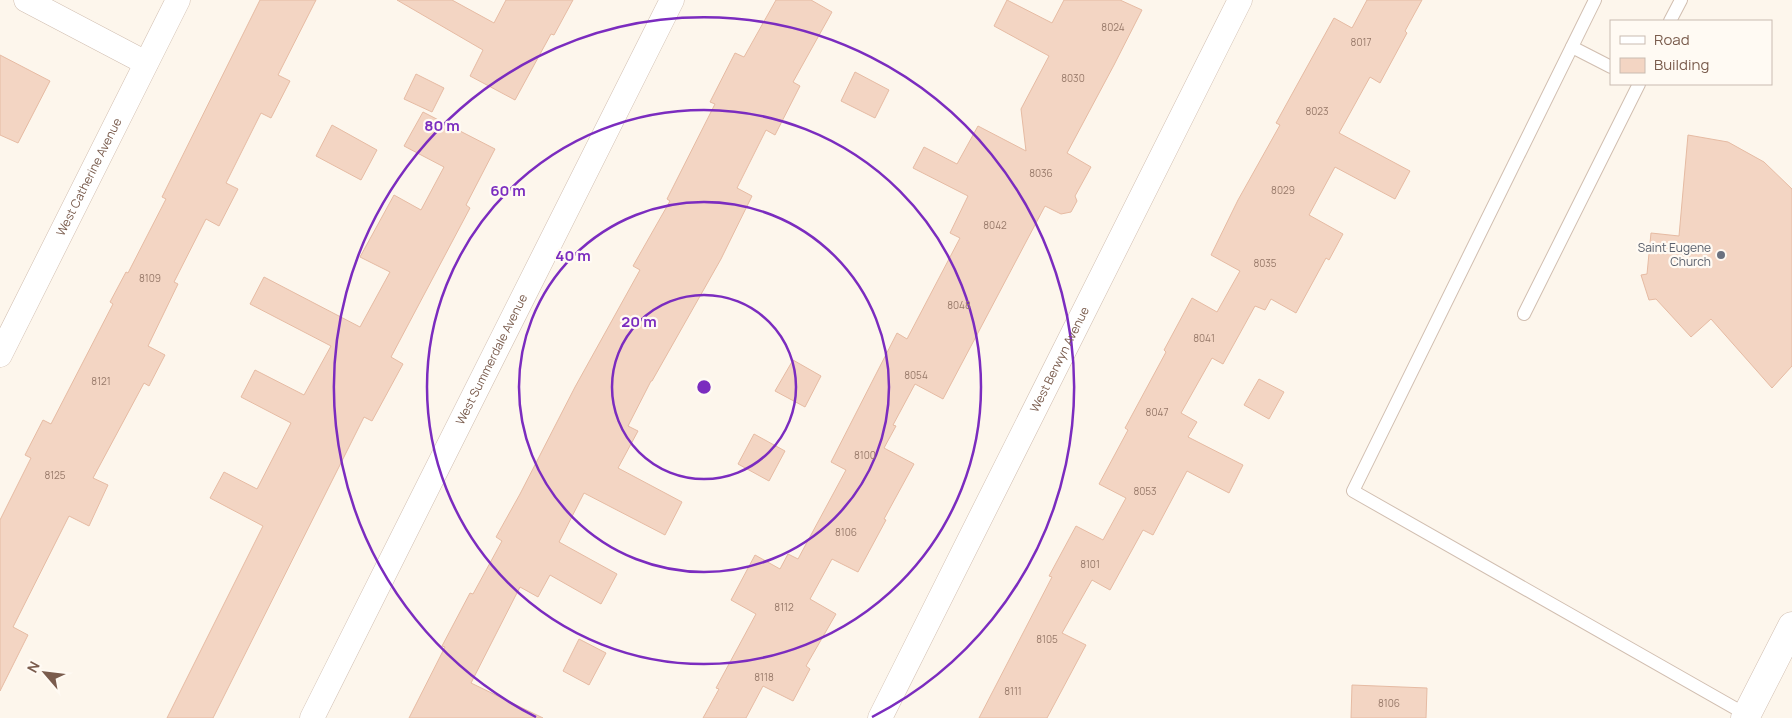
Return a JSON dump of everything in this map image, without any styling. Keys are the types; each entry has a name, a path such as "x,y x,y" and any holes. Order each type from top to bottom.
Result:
{"street":[{"path":"26,0 146,63"},
{"name":"West Catherine Avenue","path":"0,355 178,0"},
{"name":"West Summerdale Avenue","path":"312,718 672,0"},
{"name":"West Berwyn Avenue","path":"880,718 1240,0"},
{"path":"1746,716 1792,626"}],"lane":[{"path":"1595,0 1353,491 1746,716"},
{"path":"1671,20 1681,0"},
{"path":"1572,47 1610,66"},
{"path":"1524,314 1638,85"}],"building":[{"path":"260,0 316,0 278,75 290,81 271,118 261,113 226,183 238,189 219,226 206,219 174,282 178,284 148,346 165,355 149,386 144,383 93,478 108,485 89,526 69,516 13,627 28,635 0,691 0,520 31,458 25,455 43,420 51,424 113,304 110,302 126,272 128,273 166,199 162,197"},
{"path":"397,0 452,0 494,23 506,0 573,0 554,35 551,34 515,100 470,76 483,50"},
{"path":"776,0 811,0 832,12 793,82 800,86 775,135 766,130 737,188 752,196 721,259 651,381 628,426 638,431 618,468 682,502 665,535 584,493 559,542 617,574 601,604 550,575 538,597 520,587 471,683 543,718 409,718 445,647 442,646 470,593 473,594 502,541 496,537 575,387 640,270 633,266 670,201 667,199 715,104 710,102 735,53 744,57"},
{"path":"1007,0 1052,23 1064,0 1120,0 1142,10 1067,153 1091,167 1075,196 1077,201 1071,212 1061,214 1045,206 943,399 915,384 893,425 896,426 884,448 914,464 858,572 832,559 810,599 836,614 806,666 810,669 793,701 763,686 746,718 703,718 719,689 716,688 756,614 731,600 755,555 780,569 788,554 798,559 846,470 831,462 897,333 907,339 960,238 950,233 968,196 913,168 924,147 957,164 978,126 1026,151 1021,109 1049,56 994,26"},
{"path":"1367,0 1422,0 1405,31 1407,33 1380,83 1370,77 1339,133 1410,171 1395,199 1335,167 1309,215 1343,234 1329,260 1326,258 1296,313 1271,299 1265,310 1255,306 1223,364 1212,358 1181,413 1197,422 1188,437 1243,465 1229,493 1187,471 1153,535 1143,530 1110,590 1092,580 1062,633 1086,645 1047,718 979,718 1052,577 1049,576 1076,526 1103,540 1126,498 1099,484 1128,430 1125,428 1166,352 1164,350 1192,298 1217,312 1240,271 1211,255 1238,200 1280,125 1276,123 1334,18 1352,28"},
{"path":"0,55 50,81 18,143 0,135"},
{"path":"855,72 889,90 875,118 841,101"},
{"path":"416,74 444,88 432,112 404,99"},
{"path":"423,112 495,149 466,205 470,208 391,357 403,364 372,421 364,417 213,718 167,718 263,526 210,498 224,472 257,489 291,423 241,397 255,370 304,395 331,346 250,304 264,277 360,327 390,272 360,257 394,195 421,210 444,167 404,146"},
{"path":"332,125 377,150 361,180 316,156"},
{"name":"Saint Eugene Church","path":"1688,135 1728,142 1764,162 1792,189 1792,366 1772,388 1711,319 1691,337 1656,299 1649,300 1641,275 1647,274 1651,233 1679,236"},
{"path":"793,360 821,376 805,407 775,391"},
{"path":"1259,379 1284,392 1269,419 1244,405"},
{"path":"754,434 785,451 769,481 738,464"},
{"path":"579,639 606,653 589,685 563,671"},
{"path":"1352,685 1427,688 1426,718 1351,718"}],"place":[{"name":"Saint Eugene Church","path":"1721,255"}]}
